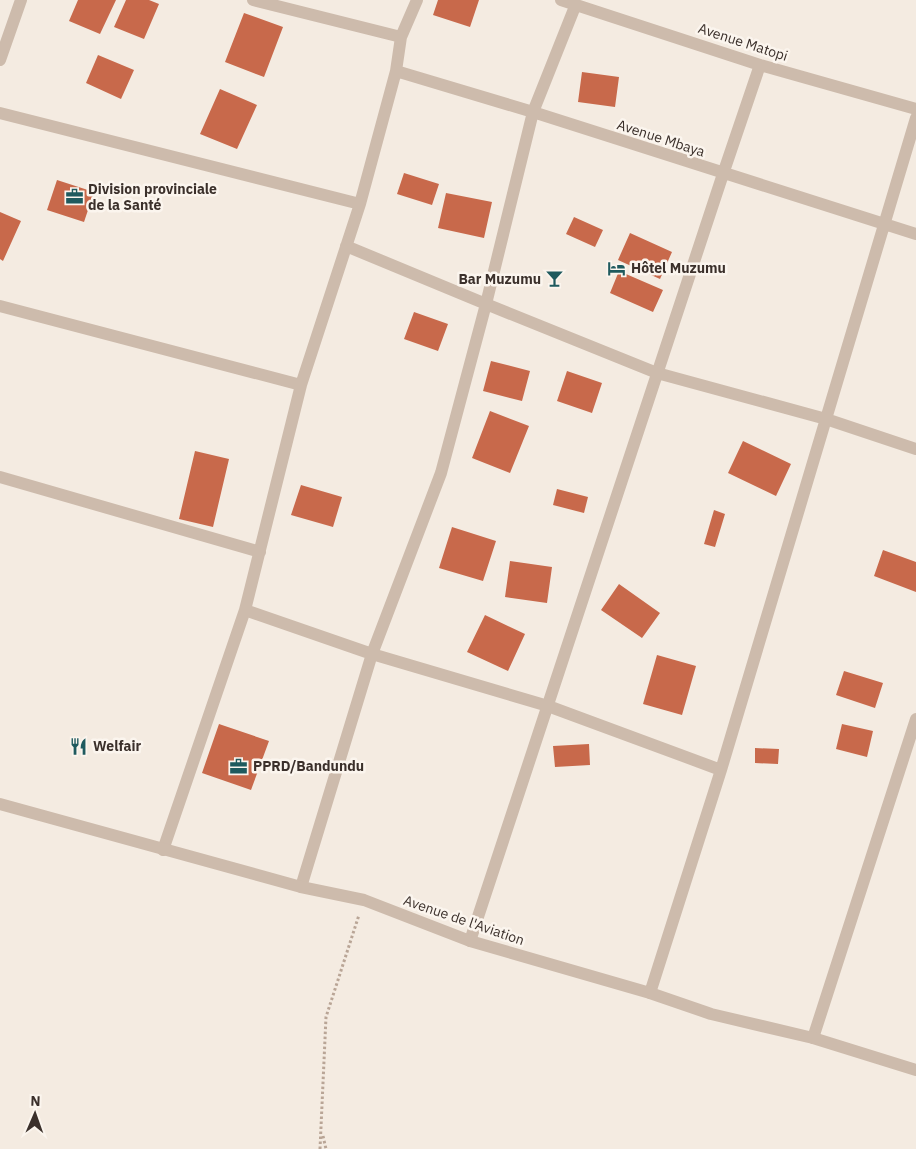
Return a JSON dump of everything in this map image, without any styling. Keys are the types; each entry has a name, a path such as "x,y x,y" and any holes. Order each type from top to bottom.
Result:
{"street":[{"path":"0,60 21,0"},
{"path":"253,0 401,37"},
{"path":"163,850 245,610 301,385 360,204 396,71 401,37 417,0"},
{"name":"Avenue Matopi","path":"562,0 760,65 916,109"},
{"path":"302,887 372,654 441,473 486,304 533,112 576,4"},
{"path":"470,941 722,174 760,65"},
{"name":"Avenue Mbaya","path":"396,71 533,112 722,174 916,234"},
{"path":"0,113 360,204"},
{"path":"650,993 721,770 916,118"},
{"path":"346,246 657,373 826,419 916,449"},
{"path":"0,306 301,385"},
{"path":"0,477 260,552"},
{"path":"245,610 372,654 548,706 721,770"},
{"path":"813,1038 916,719"},
{"name":"Avenue de l'Aviation","path":"0,804 302,887 364,900 470,941 650,993 710,1014 813,1038 916,1070"}],"path":[{"path":"320,1149 326,1016 364,900"},
{"path":"322,1133 326,1149"}],"building":[{"path":"78,0 116,0 100,34 69,21"},
{"path":"126,0 149,0 159,4 144,39 114,27"},
{"path":"438,0 479,0 470,27 433,15"},
{"path":"244,13 283,27 264,77 225,62"},
{"path":"98,55 134,70 121,99 86,83"},
{"path":"582,72 619,77 615,107 578,102"},
{"path":"220,89 257,105 237,149 200,134"},
{"path":"404,173 439,184 432,205 397,194"},
{"path":"57,180 94,192 84,222 47,210"},
{"path":"446,193 492,202 484,238 438,228"},
{"path":"0,212 21,221 3,261 0,259"},
{"path":"574,217 603,230 595,247 566,234"},
{"path":"630,233 672,252 660,279 618,260"},
{"path":"619,271 663,290 653,312 610,293"},
{"path":"414,312 448,324 438,351 404,339"},
{"path":"491,361 530,371 522,401 483,391"},
{"path":"567,371 602,383 592,413 557,401"},
{"path":"490,411 529,426 510,473 472,458"},
{"path":"743,441 791,464 776,496 728,473"},
{"path":"195,451 229,459 213,527 179,519"},
{"path":"301,485 342,497 333,527 291,515"},
{"path":"557,489 588,497 584,513 553,505"},
{"path":"714,510 725,514 715,547 704,544"},
{"path":"452,527 496,541 483,581 439,568"},
{"path":"883,550 916,562 916,592 874,576"},
{"path":"510,561 552,567 547,603 505,597"},
{"path":"619,584 660,613 642,638 601,610"},
{"path":"485,615 525,634 508,671 467,652"},
{"path":"657,655 696,666 682,715 643,704"},
{"path":"844,671 883,683 875,708 836,695"},
{"path":"219,724 269,741 251,790 202,773"},
{"path":"842,724 873,731 867,757 836,749"},
{"path":"589,744 590,765 555,767 553,746"},
{"path":"755,748 779,749 778,764 755,763"}],"place":[{"name":"Division provinciale de la Santé","path":"74,197"},
{"name":"Hôtel Muzumu","path":"617,268"},
{"name":"Bar Muzumu","path":"555,279"},
{"name":"Welfair","path":"79,746"},
{"name":"PPRD/Bandundu","path":"239,766"}]}
